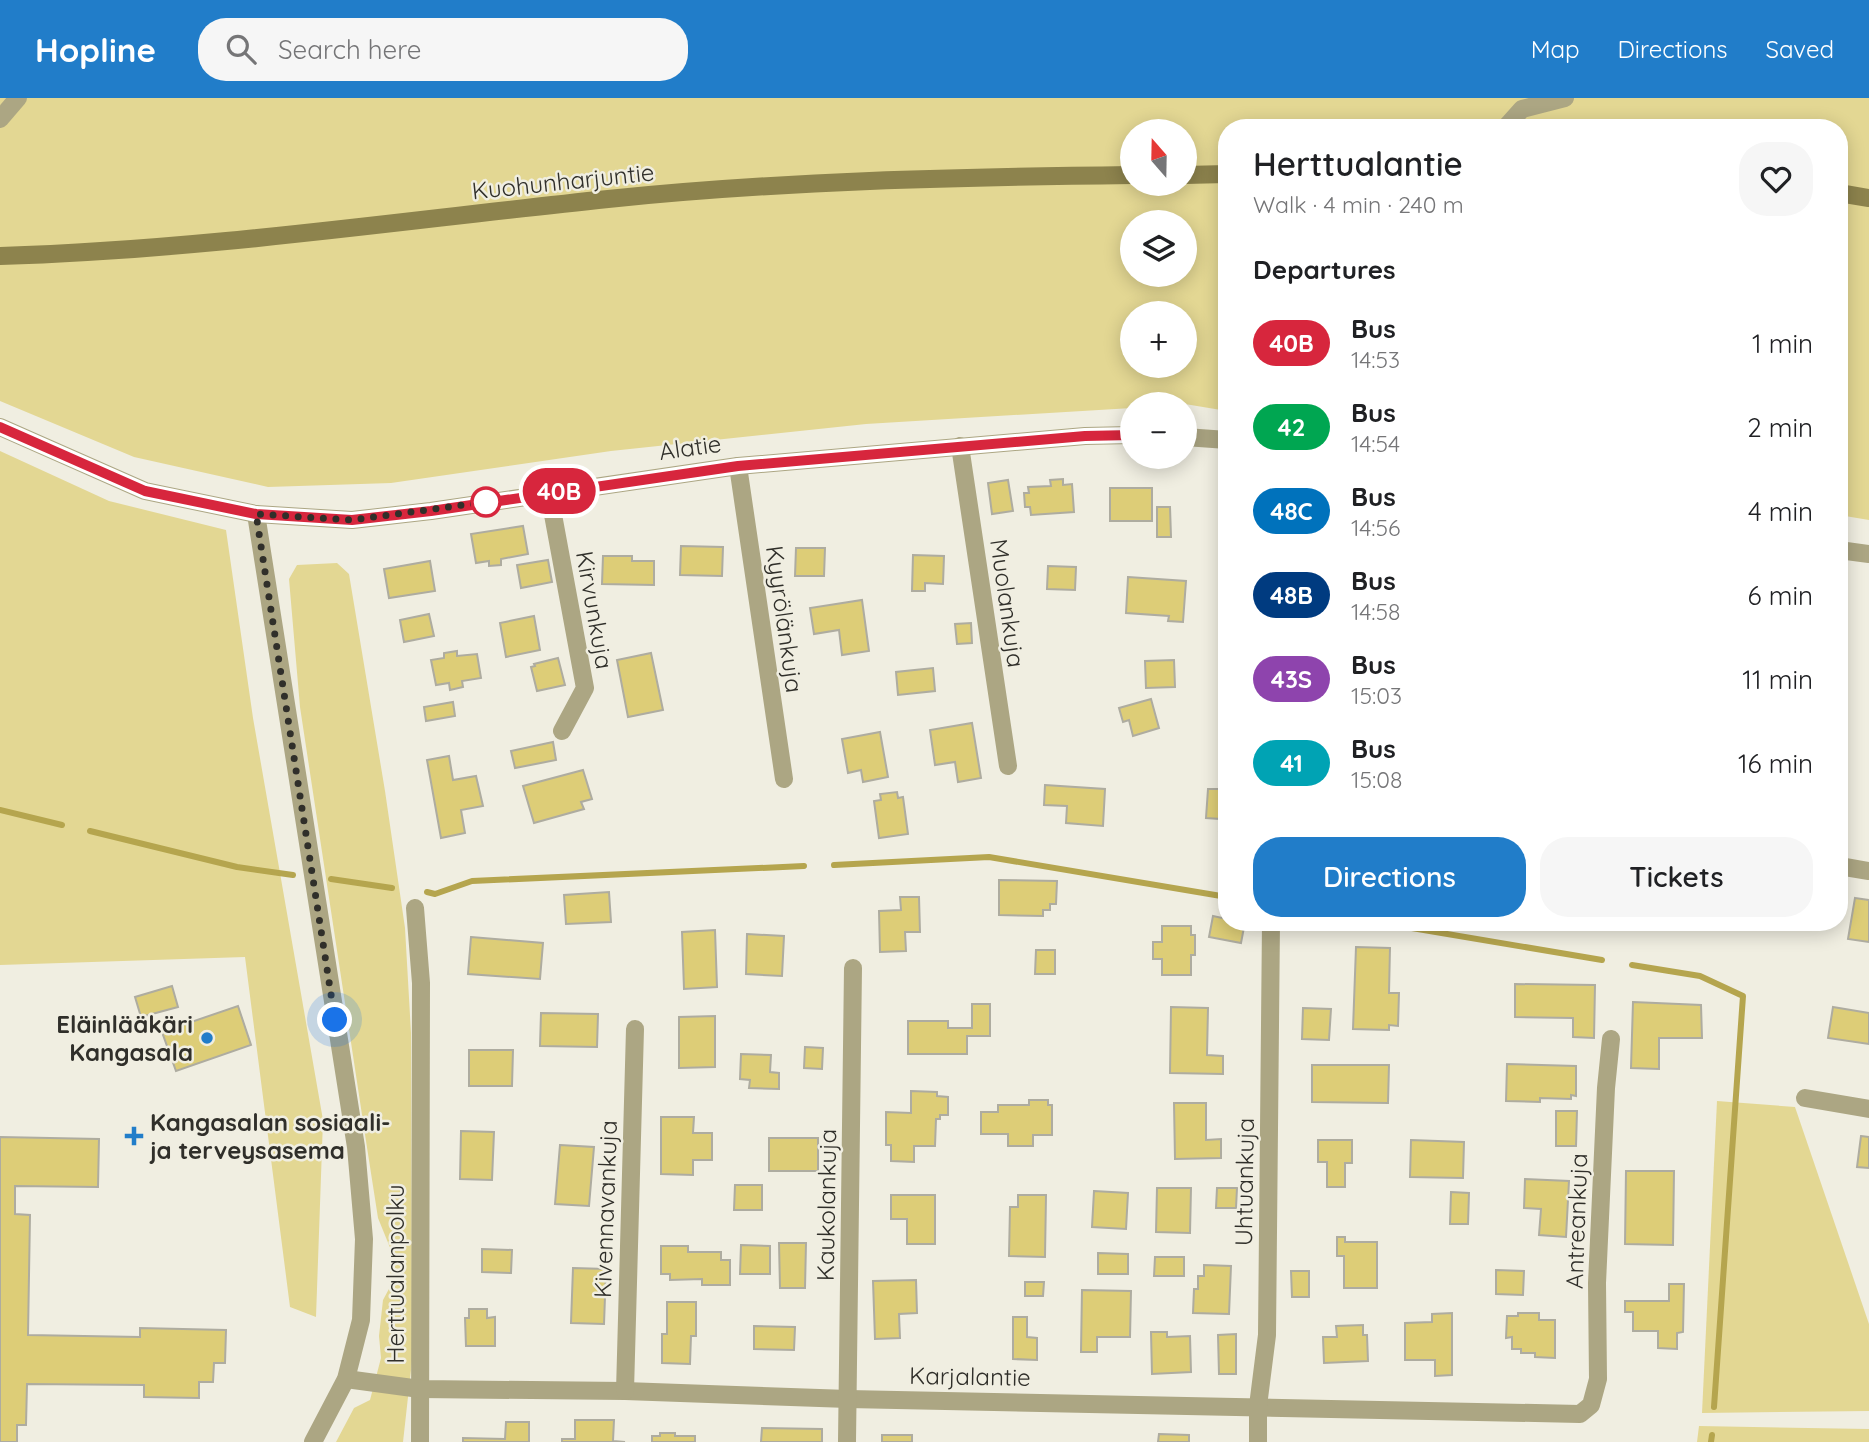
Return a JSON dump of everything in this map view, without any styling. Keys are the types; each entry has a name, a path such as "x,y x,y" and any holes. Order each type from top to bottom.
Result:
{"main road":[{"path":"1197,174 1218,174"},
{"name":"Kuohunharjuntie","path":"0,256 203,245 610,199 811,182 1120,175"},
{"path":"1848,195 1869,198"}],"street":[{"path":"0,119 18,98"},
{"path":"1513,119 1522,108 1565,98"},
{"name":"Alatie","path":"0,427 145,491 256,514 352,520 738,466 960,446 1120,435"},
{"path":"1197,437 1218,439"},
{"name":"Muolankuja","path":"960,446 1008,766"},
{"name":"Kyyrölänkuja","path":"738,466 784,779"},
{"name":"Kirvunkuja","path":"549,493 585,688 562,731"},
{"path":"256,514 356,1147 364,1253 360,1320 346,1379 313,1442"},
{"path":"1848,551 1869,554"},
{"path":"1848,868 1869,871"},
{"name":"Herttualanpolku","path":"415,908 421,983 420,1442"},
{"name":"Uhtuankuja","path":"1258,1442 1258,1406 1267,1335 1272,931"},
{"name":"Kaukolankuja","path":"846,1442 853,968"},
{"name":"Kivennavankuja","path":"625,1391 635,1029"},
{"name":"Antreankuja","path":"1591,1405 1598,1379 1597,1283 1606,1088 1611,1039"},
{"path":"1805,1098 1869,1109"},
{"name":"Karjalantie","path":"346,1379 420,1389 625,1391 848,1399 1580,1414 1591,1405"}],"shaded area":[{"path":"0,98 1869,98 1869,520 1848,516 1848,119 1218,119 1218,410 1197,406 1197,392 1120,392 1120,409 866,424 611,451 391,483 268,487 134,457 0,401"},
{"path":"0,451 109,501 226,530 253,718 323,1120 316,1317 290,1307 245,957 0,965"},
{"path":"337,563 349,574 405,928 411,1033 412,1361 403,1442 336,1442 354,1408 370,1400 381,1358 379,1336 383,1300 390,1287 391,1250 378,1218 300,707 289,579 297,565"},
{"path":"1717,1101 1795,1107 1869,1324 1869,1411 1702,1413"},
{"path":"1699,1426 1869,1429 1869,1442 1697,1442"}],"building":[{"path":"1063,479 1063,485 1072,484 1074,512 1031,515 1030,507 1025,507 1024,493 1029,493 1028,487 1051,486 1050,480"},
{"path":"1008,480 1013,511 992,514 988,483"},
{"path":"1110,488 1152,488 1152,521 1110,521"},
{"path":"1157,507 1170,507 1171,537 1157,537"},
{"path":"523,526 528,554 501,559 501,565 489,566 489,561 476,563 471,534"},
{"path":"681,546 723,547 722,576 680,575"},
{"path":"796,548 825,548 824,576 795,576"},
{"path":"913,555 944,556 943,584 925,583 925,591 912,591"},
{"path":"603,556 632,556 632,561 654,561 654,585 602,584"},
{"path":"548,560 552,582 521,588 517,565"},
{"path":"430,561 435,591 389,598 384,569"},
{"path":"1048,566 1076,567 1075,590 1047,589"},
{"path":"1128,577 1186,581 1183,622 1168,621 1169,616 1126,613"},
{"path":"862,600 869,651 842,655 839,630 814,634 810,608"},
{"path":"429,614 434,636 404,642 400,620"},
{"path":"534,616 540,650 506,657 500,623"},
{"path":"971,623 972,643 957,644 955,624"},
{"path":"457,651 457,656 477,654 481,678 462,681 463,687 450,690 449,683 436,685 431,660 444,658 444,653"},
{"path":"651,653 663,710 628,717 617,660"},
{"path":"558,658 565,685 537,691 531,667"},
{"path":"1174,660 1175,687 1146,688 1145,661"},
{"path":"933,668 935,691 898,695 896,672"},
{"path":"1151,699 1159,728 1133,736 1129,720 1123,722 1119,708"},
{"path":"453,702 455,716 426,721 424,707"},
{"path":"972,723 981,778 958,782 955,762 935,765 930,730"},
{"path":"880,732 888,777 863,782 861,770 848,773 842,739"},
{"path":"553,742 556,760 515,768 511,751"},
{"path":"449,756 453,780 476,776 483,806 461,810 465,833 441,838 427,760"},
{"path":"583,770 592,799 581,802 584,809 534,823 523,786"},
{"path":"1045,785 1105,789 1103,826 1066,823 1067,806 1044,805"},
{"path":"1208,789 1218,789 1218,819 1206,818"},
{"path":"897,792 898,798 903,797 908,834 879,838 874,801 881,800 880,794"},
{"path":"999,880 1057,881 1056,904 1050,904 1050,910 1043,910 1043,916 999,915"},
{"path":"609,892 611,922 566,924 564,895"},
{"path":"900,897 919,897 920,932 905,932 906,951 880,952 879,911 901,910"},
{"path":"1855,898 1869,900 1869,942 1848,939"},
{"path":"1213,916 1218,917 1218,931 1243,931 1241,943 1209,937"},
{"path":"1162,926 1191,926 1191,935 1195,935 1195,955 1191,955 1191,975 1162,975 1162,959 1153,959 1153,942 1162,942"},
{"path":"715,930 717,987 684,989 682,932"},
{"path":"747,934 784,936 782,976 746,974"},
{"path":"471,937 543,943 540,979 468,974"},
{"path":"1356,947 1390,948 1389,993 1399,993 1398,1026 1389,1025 1389,1030 1353,1029"},
{"path":"1036,950 1055,950 1055,974 1035,974"},
{"path":"1515,984 1595,985 1594,1038 1573,1037 1573,1018 1515,1017"},
{"path":"172,986 178,1007 141,1017 135,997"},
{"path":"1633,1002 1701,1005 1702,1038 1659,1038 1659,1069 1631,1068"},
{"path":"972,1004 990,1004 990,1036 967,1036 967,1054 908,1054 908,1021 948,1021 948,1028 972,1028"},
{"name":"Eläinlääkäri Kangasala","path":"238,1006 251,1045 176,1071 162,1032"},
{"path":"1171,1007 1208,1008 1207,1055 1223,1056 1223,1074 1170,1073"},
{"path":"1833,1007 1869,1013 1869,1044 1828,1038"},
{"path":"1303,1008 1331,1009 1329,1040 1302,1039"},
{"path":"541,1013 598,1014 597,1047 540,1046"},
{"path":"715,1016 715,1067 679,1068 679,1017"},
{"path":"805,1047 823,1048 822,1069 804,1068"},
{"path":"469,1050 513,1050 512,1086 469,1086"},
{"path":"741,1054 771,1055 770,1072 779,1073 779,1089 749,1088 750,1080 740,1079"},
{"path":"1507,1064 1576,1066 1576,1096 1571,1095 1571,1099 1540,1098 1540,1102 1506,1101"},
{"path":"1312,1065 1389,1065 1388,1103 1312,1102"},
{"path":"911,1091 937,1092 937,1096 948,1097 948,1115 940,1115 940,1119 936,1119 935,1146 914,1146 914,1162 891,1161 891,1145 886,1145 886,1112 911,1113"},
{"path":"1029,1100 1048,1100 1048,1105 1052,1105 1052,1135 1033,1135 1033,1146 1008,1146 1008,1134 981,1134 981,1112 998,1112 998,1105 1029,1105"},
{"path":"1174,1103 1206,1103 1206,1140 1221,1139 1221,1158 1175,1159"},
{"path":"1556,1111 1577,1111 1576,1146 1556,1146"},
{"path":"661,1117 694,1117 693,1133 712,1133 712,1160 693,1160 693,1175 661,1174"},
{"path":"461,1131 494,1132 492,1180 460,1179"},
{"path":"1861,1136 1869,1137 1869,1168 1857,1167"},
{"path":"0,1137 99,1139 98,1187 15,1186 15,1214 30,1215 28,1335 140,1337 140,1328 226,1330 225,1363 214,1363 213,1382 199,1382 199,1398 144,1397 144,1385 27,1384 26,1425 17,1425 17,1442 0,1442"},
{"path":"769,1138 818,1138 818,1171 769,1171"},
{"path":"1318,1140 1352,1140 1352,1163 1345,1163 1345,1187 1327,1187 1327,1162 1318,1162"},
{"path":"1411,1140 1464,1142 1463,1178 1410,1177"},
{"path":"560,1145 594,1147 589,1206 555,1204"},
{"path":"1626,1171 1674,1171 1673,1245 1625,1244"},
{"path":"1525,1179 1569,1181 1566,1237 1539,1235 1541,1209 1524,1208"},
{"path":"735,1185 762,1185 762,1210 734,1210"},
{"path":"1157,1188 1191,1188 1190,1233 1156,1232"},
{"path":"1217,1188 1237,1188 1236,1208 1216,1208"},
{"path":"1094,1191 1128,1193 1126,1229 1092,1227"},
{"path":"1451,1192 1469,1193 1468,1224 1450,1224"},
{"path":"891,1195 935,1195 935,1244 907,1244 907,1219 891,1219"},
{"path":"1018,1195 1046,1195 1045,1257 1009,1256 1010,1207 1018,1207"},
{"path":"1337,1237 1345,1237 1345,1242 1377,1242 1377,1288 1344,1288 1344,1256 1337,1256"},
{"path":"779,1243 806,1243 805,1288 780,1288"},
{"path":"741,1245 770,1246 770,1274 740,1274"},
{"path":"661,1246 688,1246 688,1252 721,1252 721,1260 730,1260 730,1285 702,1285 702,1279 670,1280 670,1274 661,1274"},
{"path":"482,1249 512,1250 511,1273 482,1272"},
{"path":"1098,1253 1128,1254 1128,1274 1098,1274"},
{"path":"1155,1257 1184,1257 1184,1276 1154,1276"},
{"path":"1204,1265 1231,1266 1229,1314 1193,1313 1194,1289 1198,1289 1198,1276 1204,1276"},
{"path":"573,1268 606,1269 604,1324 571,1323"},
{"path":"1496,1270 1524,1271 1523,1295 1496,1294"},
{"path":"1291,1271 1309,1271 1309,1297 1292,1297"},
{"path":"916,1280 917,1313 899,1314 900,1338 875,1339 873,1281"},
{"path":"1025,1282 1044,1282 1043,1296 1025,1296"},
{"path":"1669,1284 1684,1284 1683,1332 1677,1333 1677,1349 1658,1348 1658,1331 1633,1331 1633,1312 1625,1312 1625,1301 1669,1301"},
{"path":"1082,1290 1131,1291 1130,1337 1097,1337 1097,1352 1081,1352"},
{"path":"667,1302 696,1302 696,1336 691,1336 690,1364 662,1363 662,1334 667,1334"},
{"path":"469,1309 487,1309 487,1318 495,1317 495,1346 466,1346 465,1318 469,1318"},
{"path":"1452,1313 1452,1375 1435,1376 1435,1360 1405,1360 1405,1323 1432,1322 1432,1314"},
{"path":"1518,1313 1539,1313 1539,1320 1555,1320 1555,1358 1535,1357 1535,1353 1521,1353 1521,1349 1512,1349 1512,1337 1506,1338 1507,1316 1518,1316"},
{"path":"1013,1317 1027,1317 1027,1337 1037,1338 1037,1360 1013,1359"},
{"path":"1363,1325 1363,1335 1367,1335 1368,1361 1324,1363 1323,1337 1337,1337 1336,1326"},
{"path":"754,1326 795,1327 794,1350 754,1349"},
{"path":"1151,1332 1167,1332 1167,1337 1190,1336 1191,1372 1152,1374"},
{"path":"1236,1334 1236,1374 1219,1374 1218,1335"},
{"path":"575,1420 614,1420 613,1441 625,1442 562,1442 562,1439 575,1439"},
{"path":"506,1422 529,1422 529,1442 463,1442 463,1438 505,1439"},
{"path":"762,1428 822,1429 822,1442 761,1442"},
{"path":"660,1433 695,1436 695,1442 652,1442 652,1436 660,1436"},
{"path":"1159,1434 1189,1435 1189,1442 1158,1442"},
{"path":"882,1435 912,1435 912,1442 882,1442"}],"waterway":[{"path":"0,810 62,825"},
{"path":"90,831 237,867 293,875"},
{"path":"834,865 989,857 1218,895"},
{"path":"427,892 435,894 472,881 804,866"},
{"path":"331,879 392,888"},
{"path":"1430,931 1602,960"},
{"path":"1632,965 1700,976 1743,996 1714,1407"},
{"path":"1711,1442 1712,1435"}],"bus line":[{"name":"40B","path":"0,427 145,491 256,514 352,520 738,466 848,455 1120,435"}],"place":[{"name":"Eläinlääkäri Kangasala","path":"207,1038"},
{"name":"Kangasalan sosiaali- ja terveysasema","path":"134,1136"}],"route":[{"path":"335,1020 256,514 352,520 486,502"}]}
